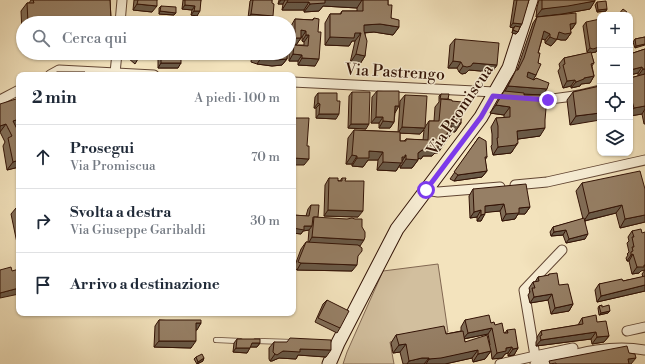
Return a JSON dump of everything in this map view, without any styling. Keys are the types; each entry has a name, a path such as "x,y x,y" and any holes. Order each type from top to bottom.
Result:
{"street":[{"path":"121,16 122,0"},
{"name":"Via Promiscua","path":"329,364 334,343 397,229 496,95 509,68 531,0"},
{"path":"114,72 116,60"},
{"path":"55,72 59,70 96,72"},
{"name":"Via Pastrengo","path":"296,82 496,95"},
{"path":"524,98 548,100 577,96 597,91"},
{"path":"0,100 16,92"},
{"path":"426,190 438,192 547,182 645,160"},
{"path":"535,360 524,290 562,250"},
{"path":"627,331 645,327"},
{"path":"535,360 573,348"},
{"path":"500,364 604,349 623,348 645,350"}],"lane":[{"path":"216,340 246,341"},
{"path":"254,341 300,342"}],"shaded area":[{"path":"438,264 448,332 390,342 394,364 343,364 383,271"}],"building":[{"path":"33,0 110,0 111,16 28,16 27,3 34,3"},
{"path":"138,0 157,0 157,6 137,4"},
{"path":"185,0 201,0 200,11 194,11 195,6 185,5"},
{"path":"253,0 272,0 272,3 274,4 273,16 251,14"},
{"path":"288,0 325,0 325,3 310,4 309,2 287,2"},
{"path":"363,0 388,0 388,5 392,5 391,18 399,20 399,27 380,24 364,25 367,41 365,56 356,54 361,33 355,33 354,38 330,37 330,14 341,14 342,11 363,11"},
{"path":"517,0 529,0 522,24 513,23"},
{"path":"542,0 595,0 595,1 542,9"},
{"path":"606,1 607,9 598,10 597,2"},
{"path":"161,6 176,7 176,13 160,11"},
{"path":"576,13 576,23 570,24 571,33 565,34 559,32 557,39 555,39 550,37 550,34 544,31 538,53 540,53 538,63 541,64 536,75 528,72 527,77 534,80 536,78 549,83 547,89 508,86 524,58 537,17"},
{"path":"314,18 319,19 318,32 321,32 319,59 302,58 302,55 296,54 296,45 308,46 309,35 306,35 306,31 301,30 301,38 296,38 296,19 313,20"},
{"path":"597,20 597,48 590,48 586,22"},
{"path":"515,26 520,27 518,32 513,30"},
{"path":"645,37 645,44 636,46 635,39"},
{"path":"455,39 499,43 497,65 473,63 471,66 467,67 463,66 461,62 453,61"},
{"path":"645,49 645,69 642,67 633,69 633,53"},
{"path":"591,52 594,63 591,64 594,76 584,78 576,82 575,80 567,81 563,65 565,64 564,58"},
{"path":"161,60 181,60 181,63 161,63"},
{"path":"645,74 645,106 634,108 633,77"},
{"path":"597,87 597,113 576,116 573,92"},
{"path":"377,91 399,91 399,106 395,106 394,122 383,121 383,117 376,117"},
{"path":"504,91 547,97 545,128 517,131 518,143 516,145 498,147 498,126 496,118 510,117 510,107 496,105"},
{"path":"352,92 370,92 369,124 351,124"},
{"path":"318,93 337,93 337,101 340,101 339,114 319,114 320,104 318,103"},
{"path":"441,94 449,94 448,99 440,99"},
{"path":"405,95 427,96 425,128 402,127"},
{"path":"16,99 16,120 13,121 16,127 16,161 13,162 8,138 12,136 6,124 0,126 0,104"},
{"path":"441,99 462,102 461,123 449,123 449,126 452,126 451,134 447,133 447,139 443,145 438,145 438,148 427,147 426,150 422,150 418,153 418,160 406,159 405,155 405,157 402,157 402,163 383,162 383,152 369,151 369,158 357,158 357,156 352,155 354,130 400,132 400,141 406,141 406,139 428,140 429,121 439,121"},
{"path":"296,118 309,118 307,146 309,146 309,159 296,158"},
{"path":"479,137 486,141 487,157 485,157 487,171 458,175 454,172"},
{"path":"640,171 645,189 645,215 625,219 622,205 589,213 582,183"},
{"path":"329,178 338,178 338,181 342,181 342,178 346,178 345,181 364,181 363,211 328,210"},
{"path":"526,184 530,207 519,208 519,213 506,214 504,204 485,206 485,214 481,215 481,210 474,212 473,189"},
{"path":"311,205 319,205 318,217 313,217 312,226 304,226 304,230 296,229 296,215 309,216"},
{"path":"314,217 362,219 362,227 365,232 364,240 312,237"},
{"path":"584,218 588,234 569,239 566,230 554,232 553,227"},
{"path":"641,229 642,233 645,232 645,265 644,267 637,267 633,254 631,255 631,252 633,251 632,247 634,247 632,237 634,237 632,231"},
{"path":"306,242 358,245 362,248 362,251 358,256 357,265 301,263 298,262"},
{"path":"11,267 12,271 16,270 16,289 0,293 0,270"},
{"path":"557,273 559,285 568,284 573,304 555,308 552,294 534,297 532,288 535,288 533,282 539,281 538,277"},
{"path":"645,276 645,285 601,296 599,284"},
{"path":"327,300 349,311 340,328 318,318"},
{"path":"602,305 602,307 609,305 610,311 601,313 599,306"},
{"path":"489,315 491,323 494,322 495,325 502,323 504,333 508,333 507,330 515,329 518,348 506,348 506,351 497,353 492,328 468,333 465,320"},
{"path":"596,315 597,322 606,321 609,336 597,337 596,332 541,340 541,331 583,324 582,318"},
{"path":"159,320 201,320 201,323 196,323 196,341 159,341"},
{"path":"444,326 446,334 463,331 465,342 487,335 491,351 478,354 478,350 441,358 422,358 409,361 406,344 399,345 396,335"},
{"path":"290,338 331,340 331,350 300,349 300,352 283,351 277,355 273,352 274,342 287,342"},
{"path":"237,339 260,339 260,343 252,343 250,348 236,348"},
{"path":"627,346 629,353 635,354 636,358 628,359 629,364 550,364 549,361"},
{"path":"202,354 204,358 198,362 196,357"}],"route":[{"path":"426,190 481,117 493,96 548,100"}]}
